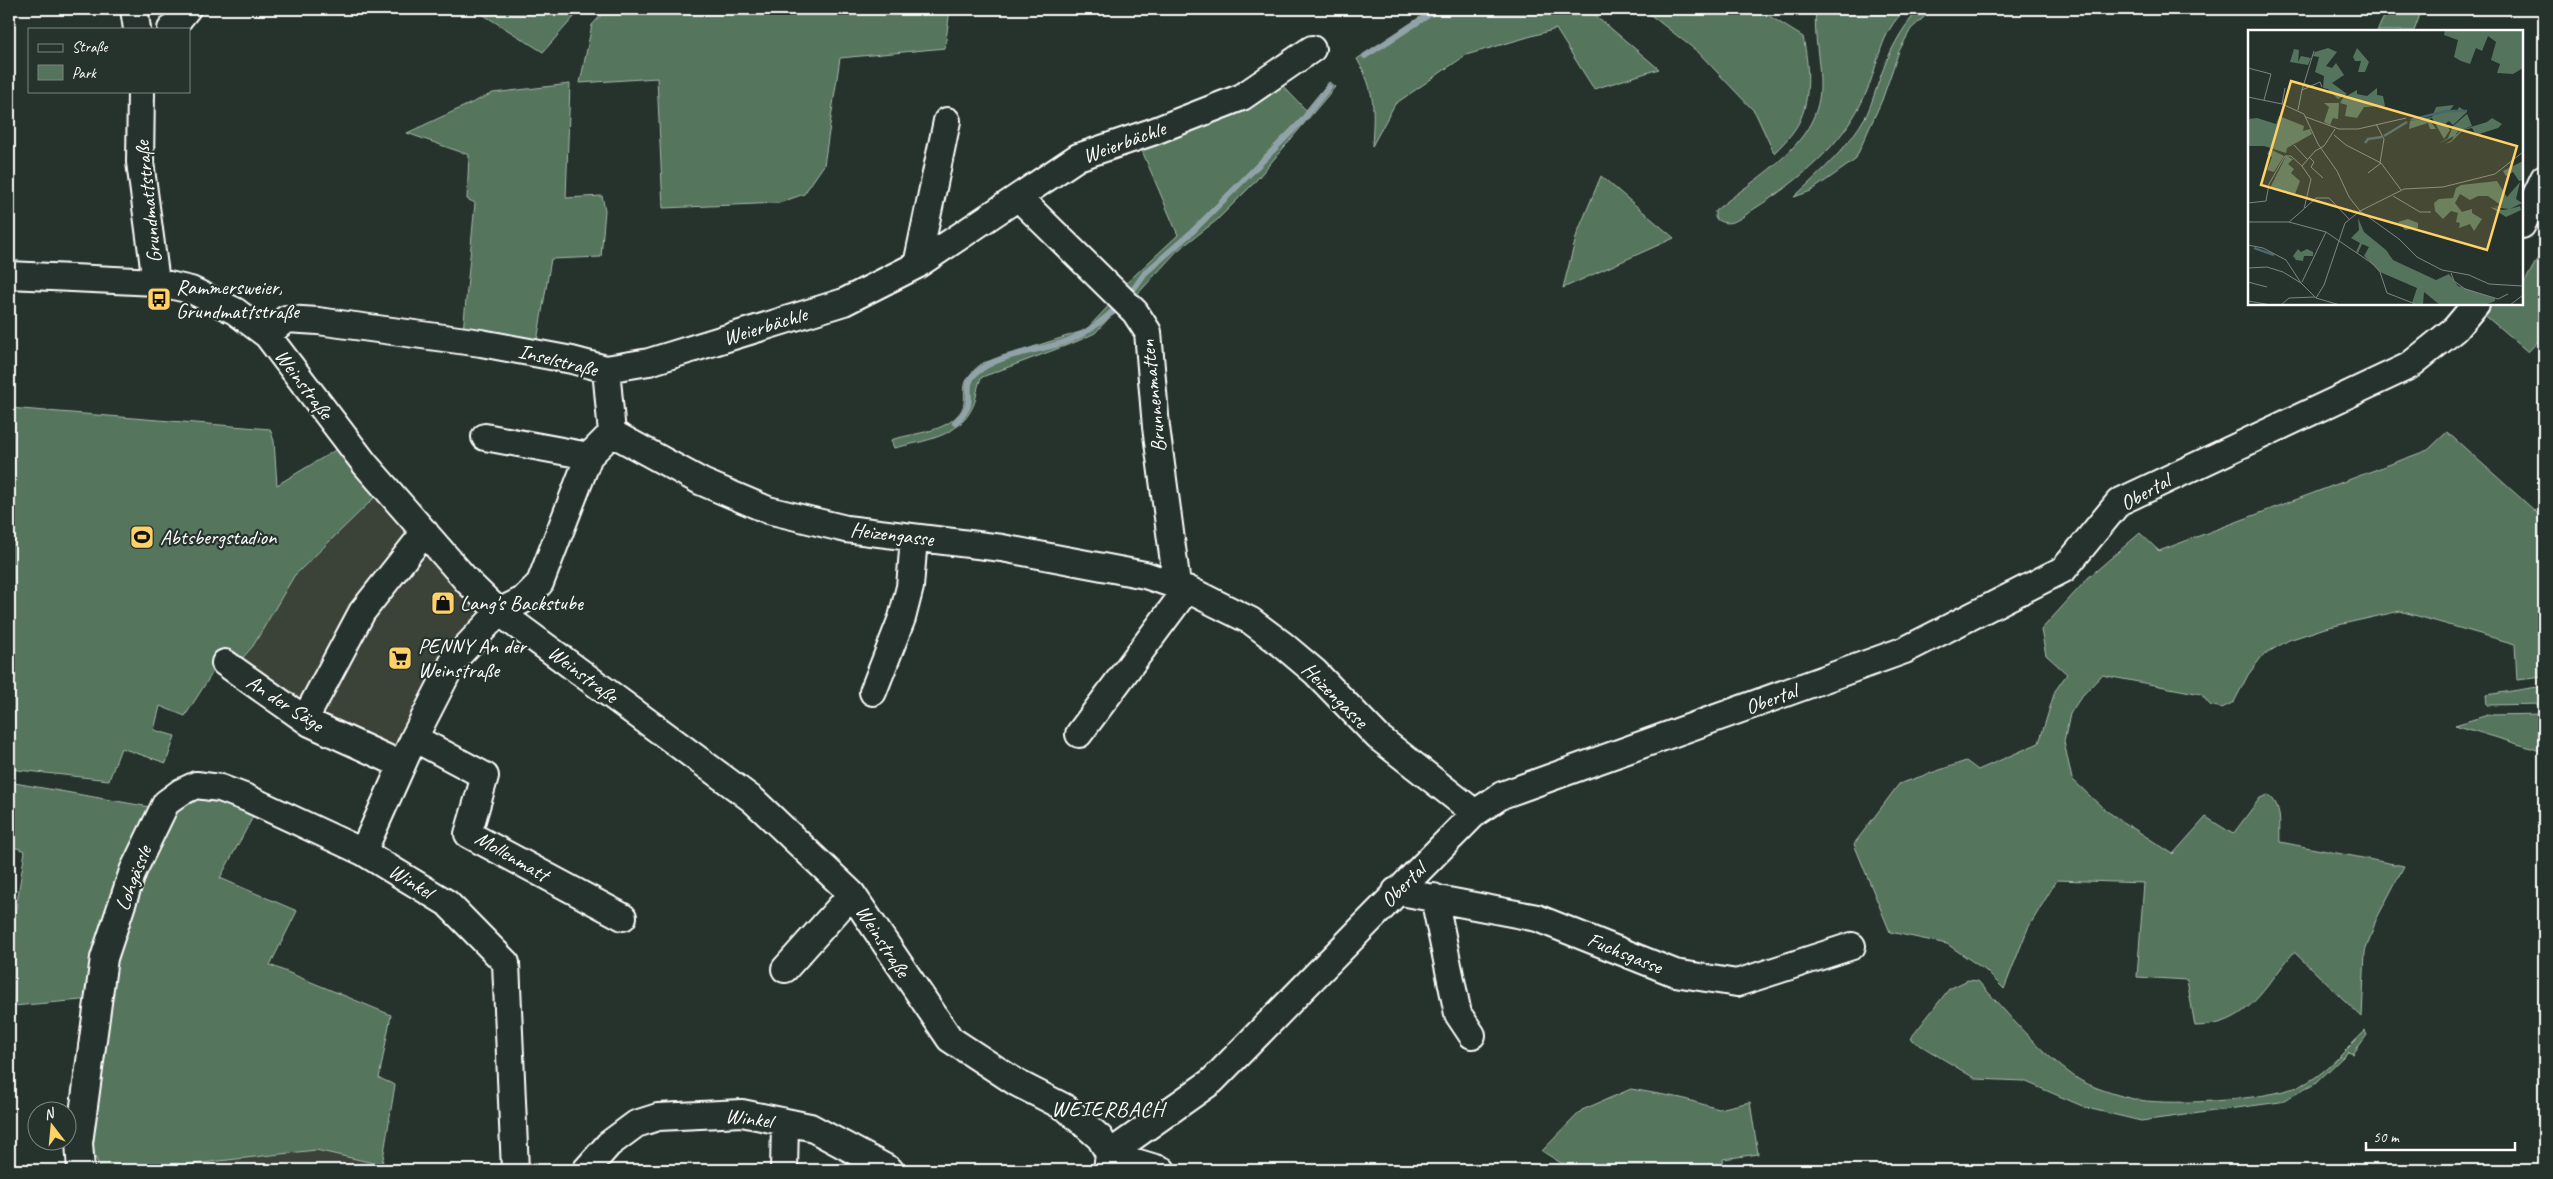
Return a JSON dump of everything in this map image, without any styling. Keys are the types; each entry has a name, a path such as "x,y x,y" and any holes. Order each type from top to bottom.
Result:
{"street":[{"path":"134,9 137,28"},
{"path":"172,28 187,9"},
{"name":"Weierbächle","path":"606,369 649,362 844,302 917,265 1078,157 1152,132 1242,98 1312,49"},
{"name":"Grundmattstraße","path":"142,92 140,162 156,282"},
{"path":"917,265 947,121"},
{"path":"2523,223 2544,178"},
{"name":"Brunnenmatten","path":"1019,198 1135,312 1148,332 1156,427 1182,587"},
{"name":"Weinstraße","path":"9,274 156,282 191,290 235,311 267,335 365,464 468,582 499,612 753,800 852,894 950,1039 1018,1082 1066,1108 1100,1138 1108,1162"},
{"name":"Obertal","path":"1108,1162 1212,1081 1475,812 1502,795 1914,646 2064,568 2119,502 2409,366 2455,329 2475,305"},
{"name":"Inselstraße","path":"267,335 286,319 318,320 481,343 572,360 606,369 612,434"},
{"path":"363,852 414,738 454,660 499,612 523,600 540,584 589,456 612,434"},
{"name":"Heizengasse","path":"612,434 702,482 768,510 846,529 1002,548 1145,575 1182,587 1251,622 1283,645 1316,672 1378,737 1475,812"},
{"path":"485,437 589,456"},
{"path":"305,719 362,612 425,532"},
{"path":"873,692 902,618 910,587 914,538"},
{"path":"1079,734 1182,587"},
{"name":"An der Säge","path":"225,663 305,719 402,765"},
{"name":"Mollenmatt","path":"414,738 485,776 468,834 623,917"},
{"name":"Lohgässle","path":"81,1170 79,1143 104,958 133,871 166,803 180,792 196,785 220,788 248,798 363,852"},
{"name":"Winkel","path":"363,852 447,903 506,963 515,1170"},
{"name":"Fuchsgasse","path":"1396,892 1434,897 1537,918 1675,973 1737,984 1852,946"},
{"path":"785,969 852,894"},
{"path":"1434,897 1458,1014 1472,1035"},
{"name":"Winkel","path":"586,1170 609,1144 636,1124 658,1116 742,1113 810,1127 890,1170"},
{"path":"784,1170 785,1123"},
{"path":"1108,1162 1162,1170"}],"shaded area":[{"path":"379,493 482,605 448,655 395,757 239,662 253,646 294,576"},
{"path":"316,1150 404,1170 140,1170 235,1158"}],"green space":[{"path":"474,9 581,9 543,52"},
{"path":"607,9 950,9 945,48 840,58 824,165 804,194 779,203 663,208 657,78 580,83 592,25"},
{"path":"1432,9 1588,9 1659,69 1594,89 1556,29 1466,55 1395,104 1372,146 1373,111 1371,92 1368,81 1357,59"},
{"path":"1643,9 1758,9 1803,37 1808,72 1807,97 1800,119 1788,139 1774,153 1755,112 1698,52"},
{"path":"1816,9 1906,9 1897,18 1885,38 1871,81 1857,111 1846,129 1833,144 1804,173 1771,198 1735,221 1725,223 1720,221 1715,218 1715,211 1765,173 1796,144 1808,127 1817,109 1820,79 1815,19"},
{"path":"1919,9 1933,9 1911,29 1899,51 1882,100 1855,160 1811,191 1794,197 1834,158 1860,126 1869,110 1892,50 1901,33"},
{"path":"2388,9 2422,9 2414,30 2378,30"},
{"path":"1279,82 1306,110 1329,82 1335,87 1252,185 1217,220 1177,251 1132,300 1121,288 1178,235 1140,146"},
{"path":"570,84 566,198 602,196 605,210 601,257 551,259 536,347 463,332 475,203 467,199 469,155 407,133 493,93"},
{"path":"1601,176 1674,238 1563,288 1577,234"},
{"path":"2544,247 2544,335 2528,352 2481,312 2488,305 2523,305 2523,285"},
{"path":"1114,300 1124,308 1110,317 1095,333 982,377 975,402 959,425 940,436 894,448 891,440 935,429 950,422 957,416 964,403 965,385 968,378 983,363 1086,330"},
{"name":"Abtsbergstadion","path":"9,408 270,429 274,441 277,485 339,448 379,493 294,576 253,646 239,662 225,653 185,716 160,706 154,730 175,736 166,763 121,748 109,780 9,769"},
{"path":"2447,432 2544,519 2544,677 2517,680 2515,644 2400,611 2325,628 2289,640 2263,655 2248,675 2234,702 2222,708 2210,705 2201,694 2102,675 2081,697 2070,714 2064,742 2072,779 2105,810 2173,854 2206,817 2233,834 2260,798 2268,795 2273,799 2278,810 2280,842 2404,866 2376,920 2365,952 2362,1017 2294,952 2263,991 2242,1012 2213,1024 2195,1026 2187,980 2137,977 2144,883 2057,880 2028,928 2004,989 1985,970 1947,944 1890,932 1854,844 1899,784 1966,761 1978,770 2039,743 2055,691 2067,674 2046,655 2041,630 2089,577 2140,533 2159,551 2428,450"},
{"path":"2544,686 2544,704 2487,705 2486,695"},
{"path":"2544,714 2544,752 2455,725 2488,715"},
{"path":"9,782 150,807 113,888 98,936 93,999 13,1006 9,953 25,851 9,845"},
{"path":"192,793 255,813 220,878 297,911 270,965 391,1015 379,1078 395,1085 382,1165 316,1150 140,1170 101,1170 90,1145 121,928 165,820"},
{"path":"1968,980 1978,981 2048,1056 2075,1077 2106,1091 2139,1100 2200,1102 2226,1100 2294,1088 2316,1077 2365,1031 2367,1035 2353,1054 2348,1052 2315,1084 2280,1102 2141,1121 2087,1108 2024,1081 1976,1079 1910,1039 1949,989"},
{"path":"1631,1089 1681,1098 1719,1109 1750,1102 1758,1154 1723,1159 1724,1170 1572,1170 1542,1151 1582,1110"}],"waterway":[{"path":"1365,56 1438,9"},
{"path":"1130,294 1145,273 1193,231 1301,122 1329,87"},
{"path":"955,423 967,408 969,384 976,373 986,366 1009,356 1059,344 1077,337 1118,307"}],"place":[{"name":"Rammersweier, Grundmattstraße","path":"159,299"},
{"name":"Abtsbergstadion","path":"142,537"},
{"name":"Lang's Backstube","path":"443,603"},
{"name":"PENNY An der Weinstraße","path":"400,658"}],"district":[{"name":"WEIERBACH","path":"1108,1108"}]}
